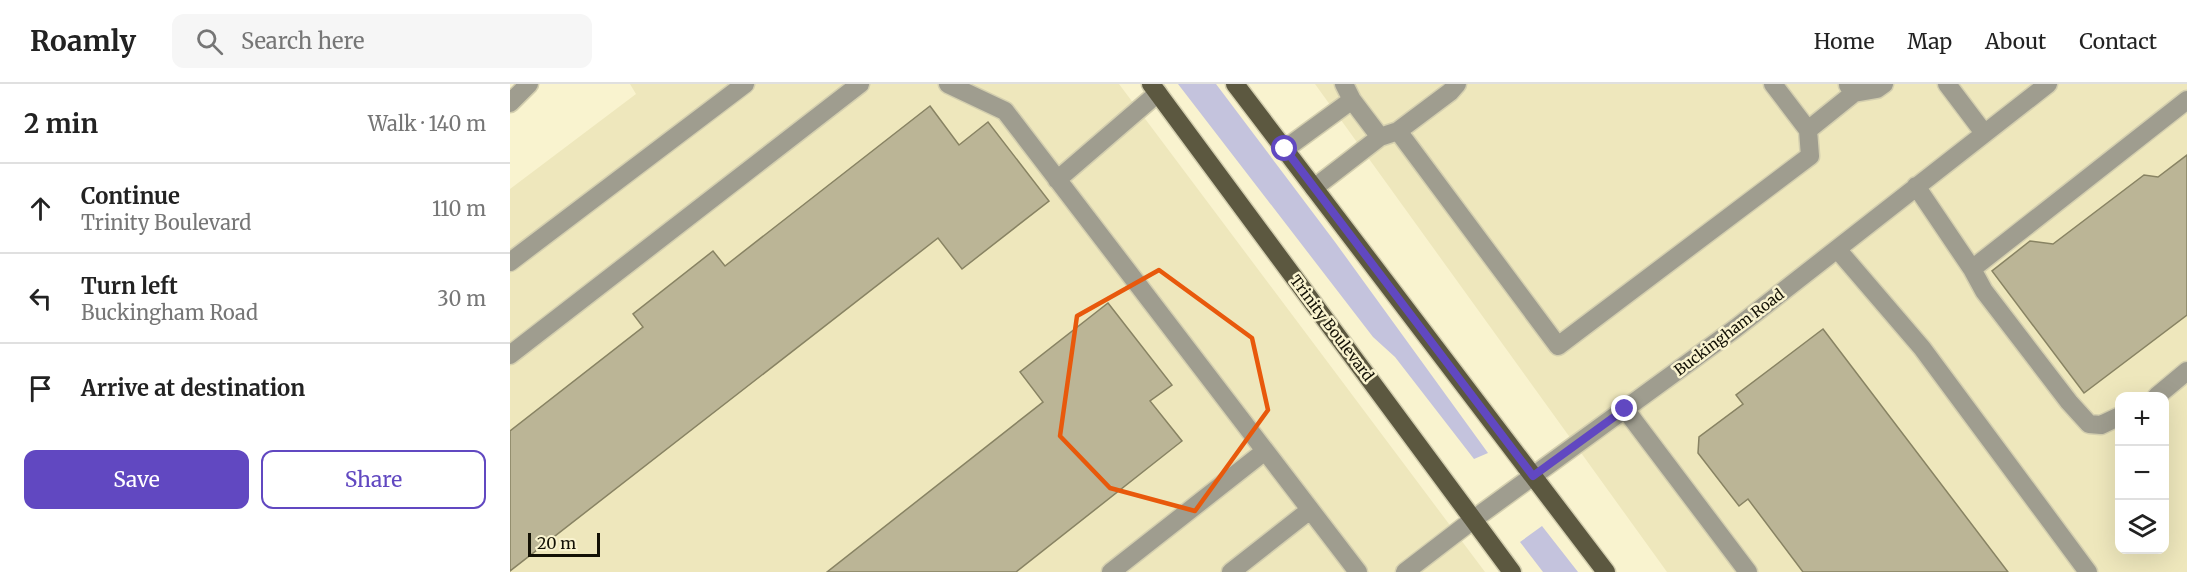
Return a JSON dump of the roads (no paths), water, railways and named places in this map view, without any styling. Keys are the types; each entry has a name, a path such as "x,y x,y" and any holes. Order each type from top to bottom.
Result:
{"main road":[{"path":"1235,84 1606,572"},
{"name":"Trinity Boulevard","path":"1154,88 1512,572"}],"street":[{"path":"510,103 529,84"},
{"path":"510,262 745,84"},
{"path":"510,355 860,84"},
{"path":"948,84 1005,111 1358,572"},
{"path":"1314,188 1380,137 1398,131 1450,92 1457,84"},
{"path":"1398,131 1558,346 1810,156 1808,130 1773,84"},
{"path":"1808,130 1850,89 1877,89 1884,84"},
{"path":"1947,84 1984,133"},
{"name":"Buckingham Road","path":"1405,572 1736,328 2048,84"},
{"path":"1057,180 1154,88"},
{"path":"1285,149 1348,92 1380,137"},
{"path":"1972,269 2187,100"},
{"path":"1916,186 1972,269 1984,291 2069,402 2089,424 2101,425 2115,418"},
{"path":"1837,249 1922,348 2088,572"},
{"path":"2162,392 2187,371"},
{"path":"1625,409 1748,572"},
{"path":"1111,572 1265,451"},
{"path":"1231,572 1311,510"}]}
